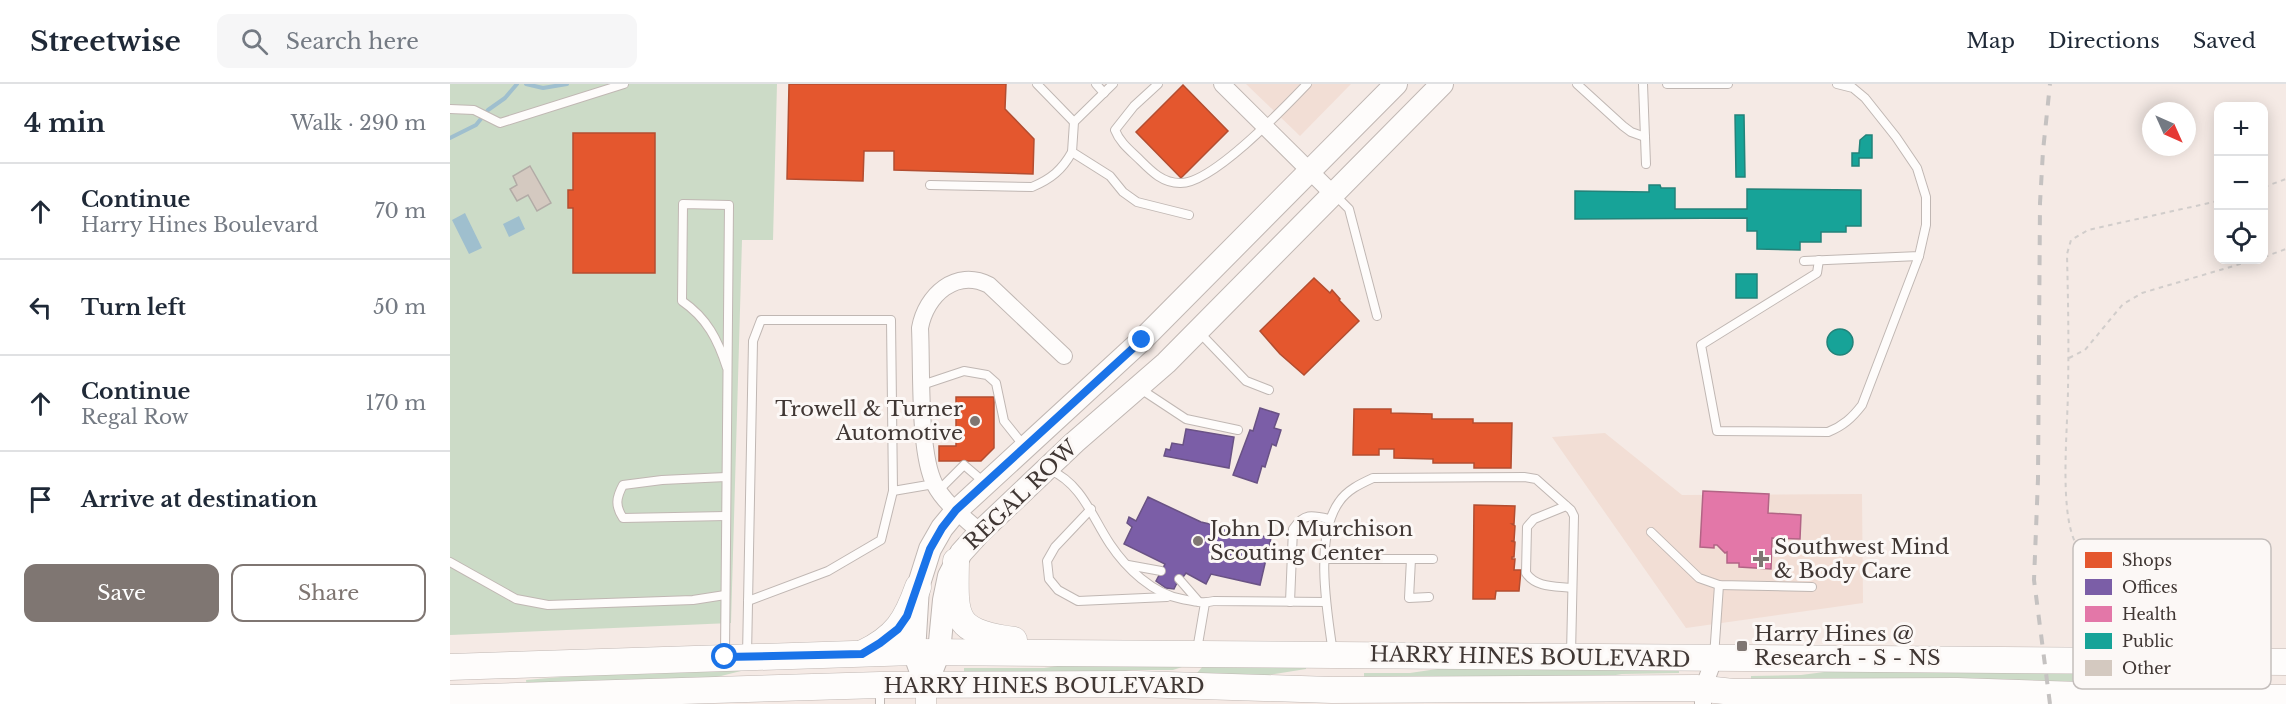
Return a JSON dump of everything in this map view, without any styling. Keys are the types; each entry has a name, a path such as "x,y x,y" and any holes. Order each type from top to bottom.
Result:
{"main road":[{"name":"REGAL ROW","path":"926,694 927,652 918,587 930,549 942,528 956,510 1142,340 1396,84"},
{"name":"REGAL ROW","path":"927,652 944,600 949,576 957,561 980,532 1198,330 1442,84"},
{"path":"1175,307 1198,330"},
{"path":"1047,468 1049,449 1056,436 1086,403 1092,385"},
{"path":"957,561 957,609 966,626 973,631 992,637 1052,646 1079,653"},
{"path":"862,654 888,638 903,622 918,587"},
{"name":"HARRY HINES BOULEVARD","path":"450,667 927,652 2073,661"},
{"path":"1136,684 1151,676 1182,674 1191,668 1196,654"},
{"path":"1333,656 1333,693"},
{"name":"HARRY HINES BOULEVARD","path":"455,700 650,698 812,690 926,694 1136,684 1333,693 1714,697 1957,694 2115,700 2286,698"}],"street":[{"path":"1222,84 1333,194"},
{"path":"980,532 936,487 928,468 924,441 920,328 923,314 932,298 942,288 957,282 979,280 989,285 1064,356"},
{"path":"1714,659 1714,697"},
{"path":"495,665 496,700"}],"lane":[{"path":"450,108 474,110 500,123 624,84"},
{"path":"1037,84 1074,122"},
{"path":"1096,84 1104,93"},
{"path":"930,185 1032,187 1047,181 1064,168 1072,152 1074,122 1113,84"},
{"path":"1158,84 1134,106 1115,130 1118,140 1158,178 1180,183 1200,179 1265,128 1307,84"},
{"path":"1577,84 1630,132 1645,137"},
{"path":"1643,84 1646,164"},
{"path":"1667,84 1728,84"},
{"path":"1819,260 1817,273 1701,345 1717,431 1828,432 1841,427 1862,405 1919,256 1926,225 1926,197 1917,168 1865,98 1853,88 1837,84"},
{"path":"1072,152 1110,176 1123,192 1137,202 1189,215"},
{"path":"1333,194 1349,209 1377,316"},
{"path":"727,369 711,328 695,310 682,301 683,204 729,205 725,595 736,657"},
{"path":"1804,261 1919,256"},
{"path":"736,657 748,601 753,341 761,320 891,320 893,491 881,540 828,571 748,601"},
{"path":"1198,330 1246,381 1269,390"},
{"path":"922,385 964,371 987,375 996,383 1004,421 1024,447"},
{"path":"1139,387 1186,419 1238,430"},
{"path":"893,491 936,487 964,465 985,484"},
{"path":"1047,468 1070,481 1091,509 1111,545 1128,565 1154,589 1169,597"},
{"path":"726,477 662,480 623,485 616,497 618,510 623,518 726,516"},
{"path":"1333,656 1326,602 1325,539 1329,519 1339,501 1354,487 1373,478 1524,477 1536,479 1574,516 1571,658"},
{"path":"1566,506 1534,519 1527,527 1526,573 1529,578 1543,585 1572,588"},
{"path":"1091,509 1055,547 1047,561 1049,579 1058,590 1078,601 1169,597 1202,603 1214,601 1326,602"},
{"path":"1290,602 1293,530 1299,520 1312,515 1329,519"},
{"path":"1651,532 1699,578 1719,585 1812,587"},
{"path":"1326,559 1433,559"},
{"path":"1412,559 1409,598 1429,597"},
{"path":"450,562 516,599 548,605 693,600 725,595"},
{"path":"1128,565 1161,571"},
{"path":"1179,579 1202,603"},
{"path":"1714,659 1719,585"},
{"path":"1196,654 1202,603"}],"path":[{"path":"2268,186 2286,179"},
{"path":"2074,539 2069,525 2066,498 2069,358 2067,254 2071,240 2088,230 2214,202"},
{"path":"2268,256 2286,249"},
{"path":"2069,358 2085,350 2123,304 2142,293 2240,264"}],"shaded area":[{"path":"1246,84 1351,84 1300,136"},
{"path":"1605,433 1682,495 1862,494 1863,603 1686,628 1552,437"}],"green space":[{"path":"450,84 777,84 773,240 742,240 731,623 450,635"},
{"path":"1085,662 1182,663 1182,667 1173,670 1133,670 1104,674 964,675 964,668 1044,668"},
{"path":"1205,664 1306,665 1306,669 1256,677 1196,674"},
{"path":"1444,668 1679,669 1679,673 1622,674 1596,678 1364,678 1364,673 1410,673"},
{"path":"610,670 745,670 709,679 527,688 526,680 584,675"},
{"path":"1840,670 2073,672 2073,684 1751,681 1751,676 1801,675"}],"water":[{"path":"465,213 482,248 469,254 452,220"},
{"path":"519,216 525,229 509,237 503,224"}],"building: Shops":[{"path":"789,84 1006,84 1005,109 1034,139 1033,174 894,170 894,151 864,151 863,181 787,179"},
{"path":"1183,85 1228,131 1181,178 1136,132"},
{"path":"573,133 655,133 655,273 573,273 573,208 568,208 568,190 573,190"},
{"path":"1314,278 1330,293 1332,290 1359,321 1304,375 1280,354 1260,331"},
{"name":"Trowell & Turner Automotive","path":"956,397 994,397 994,448 981,461 939,461 939,446 956,446"},
{"path":"1354,409 1391,409 1391,413 1432,414 1432,419 1473,419 1473,423 1512,423 1511,468 1474,468 1474,463 1433,463 1433,459 1394,458 1394,449 1379,449 1379,455 1353,455"},
{"path":"1474,505 1515,506 1514,524 1512,524 1515,526 1514,541 1511,541 1515,542 1514,557 1512,557 1515,559 1514,570 1521,570 1519,591 1496,591 1495,599 1473,599"}],"building: Offices":[{"path":"1260,408 1279,414 1274,428 1281,430 1276,446 1272,444 1265,467 1262,466 1257,483 1233,475 1250,430 1253,431"},
{"path":"1186,429 1234,437 1229,468 1164,456 1166,449 1170,450 1172,443 1183,445"},
{"name":"John D. Murchison Scouting Center","path":"1148,497 1201,522 1271,538 1260,585 1211,574 1206,584 1186,573 1183,577 1181,575 1174,589 1166,588 1156,581 1165,564 1124,544 1132,527 1127,523 1129,517 1136,521"}],"building: Health":[{"path":"1703,491 1769,494 1768,513 1801,515 1800,539 1772,538 1771,569 1739,567 1739,563 1727,563 1727,552 1725,553 1717,545 1714,545 1714,548 1700,547"}],"building: Public":[{"path":"1735,115 1744,115 1745,177 1736,177"},
{"path":"1866,135 1872,135 1872,158 1859,158 1859,166 1852,166 1852,153 1859,153 1860,140"},
{"path":"1649,185 1675,188 1675,209 1747,209 1747,189 1861,190 1861,226 1846,226 1846,232 1821,232 1821,242 1800,242 1800,250 1757,249 1757,231 1747,231 1747,218 1575,219 1575,191 1649,192"},
{"path":"1736,274 1757,274 1757,298 1736,298"},
{"path":"1840,329 1849,333 1853,342 1849,351 1840,355 1831,351 1827,342 1831,333"}],"building: Other":[{"path":"530,166 551,203 537,211 528,195 517,201 510,189 517,185 513,176"}],"waterway":[{"path":"450,138 476,125 488,110 505,98 517,84"},
{"path":"526,84 543,88 567,84"}],"railway":[{"path":"2050,84 2040,203 2038,479 2034,580 2050,704"}],"place":[{"name":"Trowell & Turner Automotive","path":"975,421"},
{"name":"John D. Murchison Scouting Center","path":"1198,541"},
{"name":"Southwest Mind & Body Care","path":"1761,559"},
{"name":"Harry Hines @ Research - S - NS","path":"1742,646"}],"route":[{"path":"725,657 862,654 888,638 907,616 930,549 956,510 1142,340"}]}
